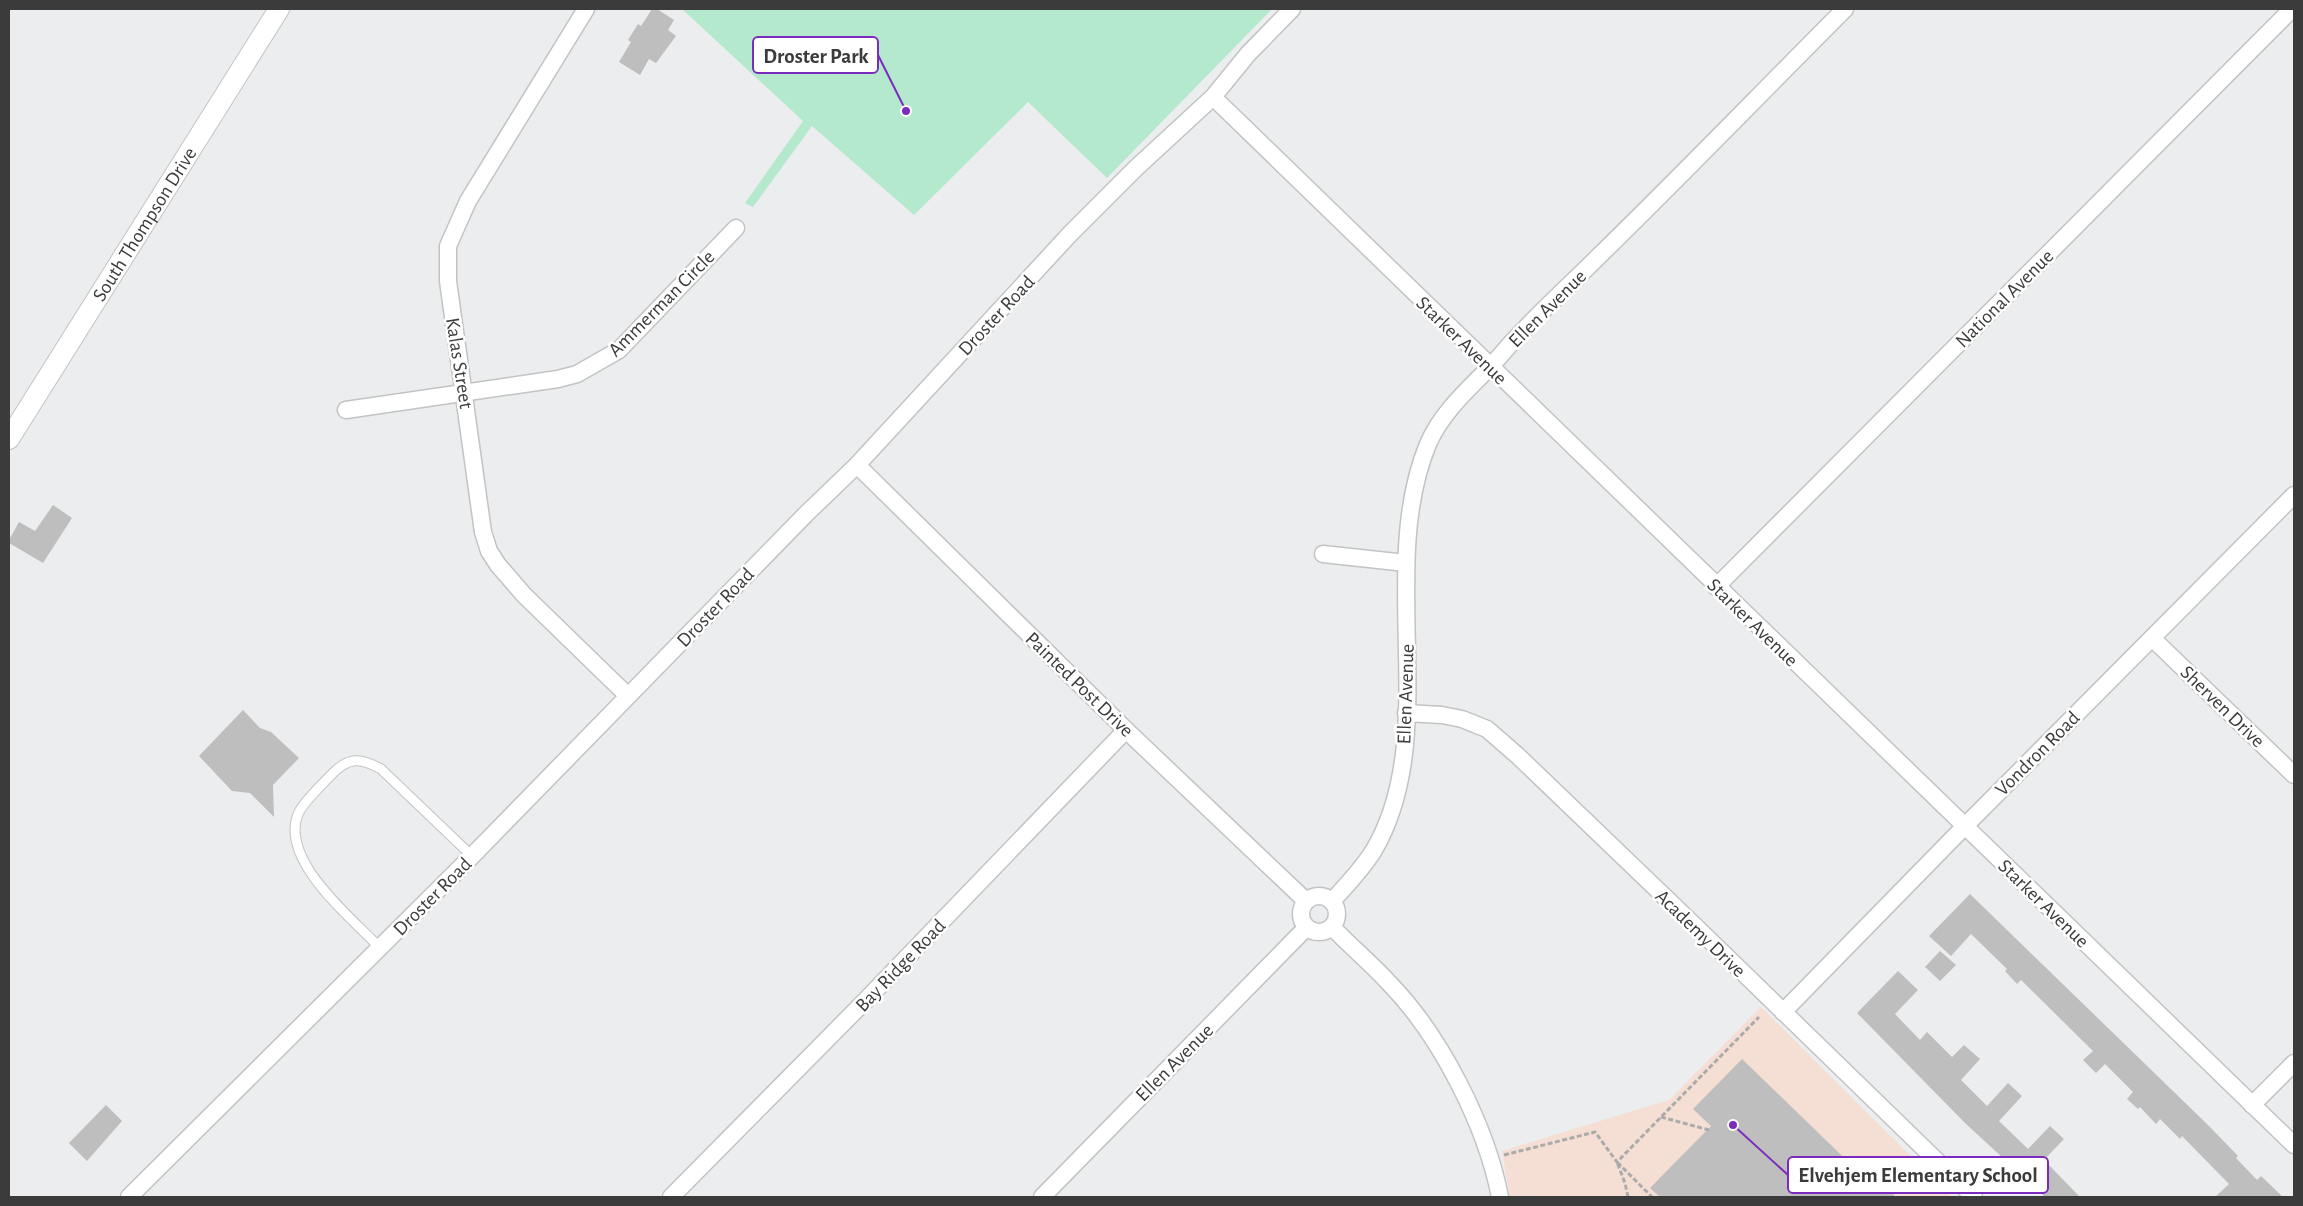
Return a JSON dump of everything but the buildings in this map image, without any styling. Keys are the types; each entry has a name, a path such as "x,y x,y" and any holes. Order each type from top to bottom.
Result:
{"street":[{"name":"South Thompson Drive","path":"9,439 279,9"},
{"name":"Kalas Street","path":"586,9 468,201 448,246 448,281 483,532 489,551 498,565 524,595 628,696"},
{"name":"Droster Road","path":"129,1197 472,856 806,514 857,465 1070,234 1136,168 1213,97 1248,54 1292,9"},
{"name":"Ellen Avenue","path":"1333,900 1374,850 1386,823 1402,764 1406,713 1406,563 1409,510 1419,467 1429,442 1440,422 1518,335 1844,9"},
{"name":"National Avenue","path":"1716,587 2292,9"},
{"name":"Starker Avenue","path":"1213,97 1716,587 2294,1145"},
{"name":"Ammerman Circle","path":"346,410 558,380 577,374 596,365 619,350 736,228"},
{"name":"Painted Post Drive","path":"857,465 1126,730 1306,901"},
{"name":"Vondron Road","path":"1783,1012 1964,826 2294,495"},
{"path":"1324,554 1406,563"},
{"name":"Sherven Drive","path":"2152,638 2294,775"},
{"name":"Academy Drive","path":"1406,713 1442,715 1474,723 1487,729 1525,763 1974,1197"},
{"name":"Bay Ridge Road","path":"671,1197 886,980 1126,730"},
{"path":"1316,896 1333,900 1337,917 1332,927 1316,932 1306,928 1301,917 1302,906 1306,901 1316,896"},
{"path":"1332,927 1390,984 1417,1017 1454,1072 1478,1126 1496,1196"},
{"name":"Ellen Avenue","path":"1042,1197 1306,928"},
{"path":"2252,1105 2294,1063"}],"lane":[{"path":"380,948 312,876 296,841 296,820 300,811 339,767 357,760 365,761 381,769 472,856"}],"path":[{"path":"1617,1162 1759,1017"},
{"path":"1661,1117 1708,1130"},
{"path":"1488,1159 1595,1132 1617,1162 1652,1197"},
{"path":"1617,1162 1628,1197"}],"shaded area":[{"path":"1761,1007 1952,1197 1510,1197 1502,1151 1669,1100"}],"green space":[{"path":"682,9 1272,9 1107,178 1028,102 914,215 812,126 753,207 745,203 803,121"}],"place":[{"name":"Droster Park","path":"906,111"},
{"name":"Elvehjem Elementary School","path":"1733,1125"}]}
